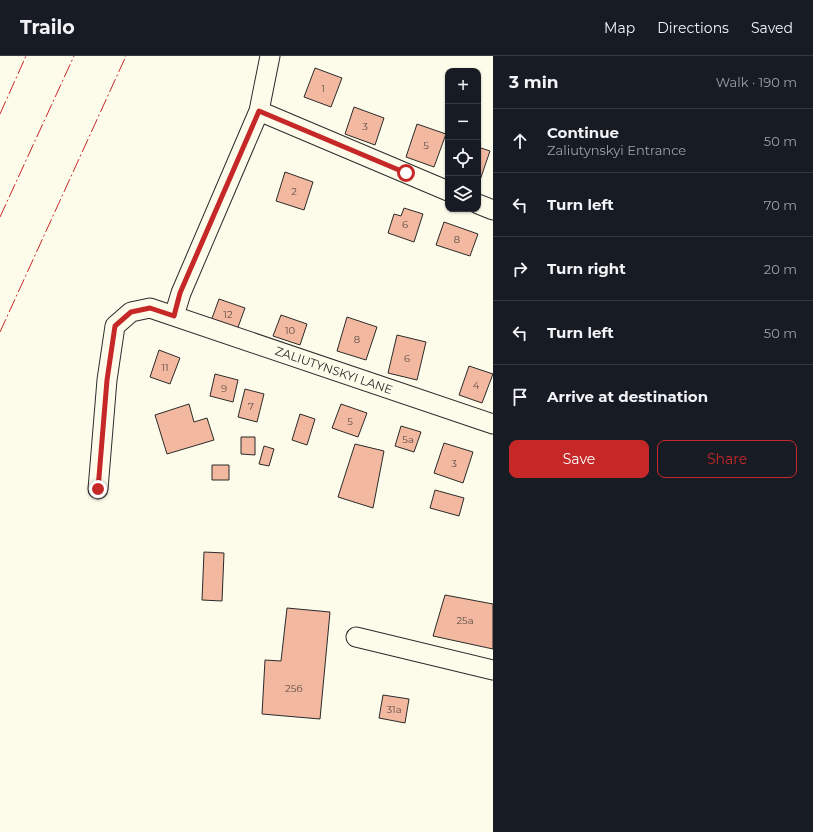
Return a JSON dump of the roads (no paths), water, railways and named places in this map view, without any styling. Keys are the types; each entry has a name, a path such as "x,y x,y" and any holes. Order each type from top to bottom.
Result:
{"street":[{"path":"174,316 180,293 259,111 270,56"},
{"path":"259,111 445,190"},
{"path":"481,205 493,210"},
{"name":"ZALIUTYNSKYI LANE","path":"98,489 107,380 115,326 131,312 150,308 493,424"},
{"path":"356,637 493,670"}]}
